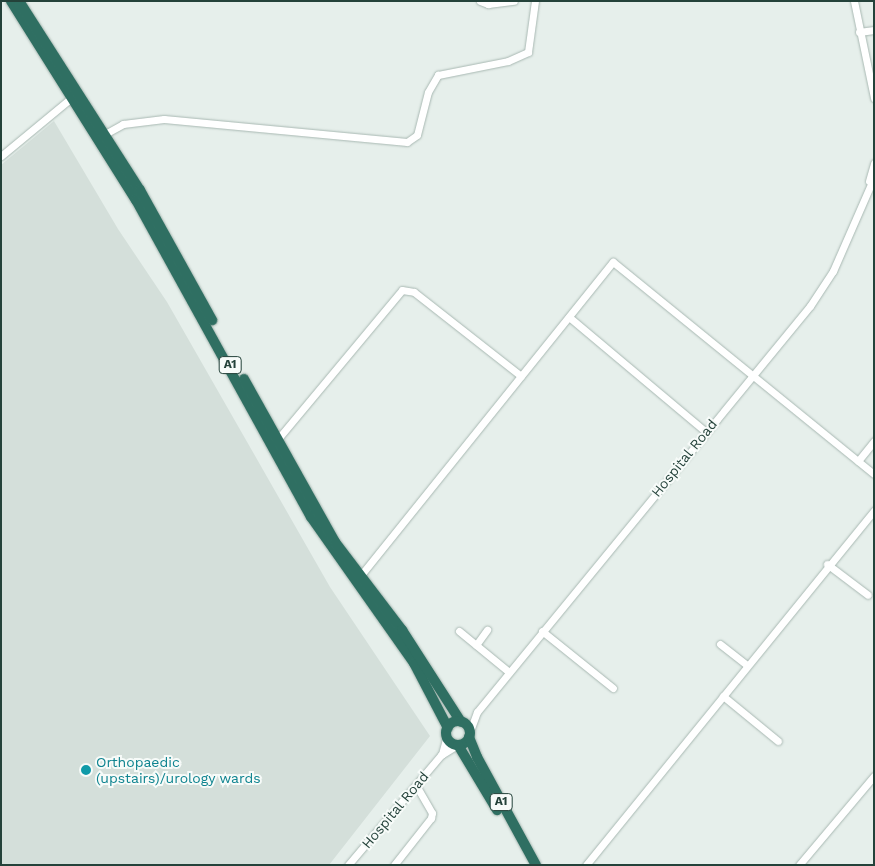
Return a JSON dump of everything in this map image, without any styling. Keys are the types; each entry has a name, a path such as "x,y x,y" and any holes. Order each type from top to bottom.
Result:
{"highway":[{"name":"A1","path":"11,1 154,231 311,517 414,662 448,732"},
{"name":"A1","path":"19,1 105,134 166,236 276,440 334,542 361,575 416,651 461,722"},
{"path":"461,722 470,734 456,746 448,732 461,722"},
{"name":"A1","path":"470,734 478,759 536,865"},
{"name":"A1","path":"456,746 466,755 528,865"}],"street":[{"path":"480,1 488,4 514,1"},
{"path":"105,134 124,124 164,119 407,142 417,135 428,92 438,75 508,61 528,52 535,1"},
{"path":"854,1 874,98"},
{"path":"859,32 874,30"},
{"path":"1,156 71,98"},
{"path":"867,189 874,163"},
{"path":"867,189 874,177"},
{"name":"Hospital Road","path":"477,712 822,288 844,246 867,189"},
{"path":"361,575 613,262 874,474"},
{"path":"276,440 402,290 414,292 520,376"},
{"path":"569,318 706,432"},
{"path":"858,461 874,441"},
{"path":"586,865 827,564 874,510"},
{"path":"827,564 868,595"},
{"path":"476,645 487,630"},
{"path":"459,631 510,672"},
{"path":"542,631 612,688"},
{"path":"720,644 747,665"},
{"path":"722,696 778,741"},
{"path":"461,722 477,712"},
{"path":"470,734 477,712"},
{"path":"442,755 448,732"},
{"path":"442,755 456,746"},
{"name":"Hospital Road","path":"348,865 442,755"},
{"path":"799,865 874,776"},
{"path":"394,865 431,818 432,813 416,784"}],"shaded area":[{"path":"54,121 118,229 167,302 330,587 430,736 329,865 1,865 1,165"}],"place":[{"name":"Orthopaedic (upstairs)/urology wards","path":"86,770"}]}
